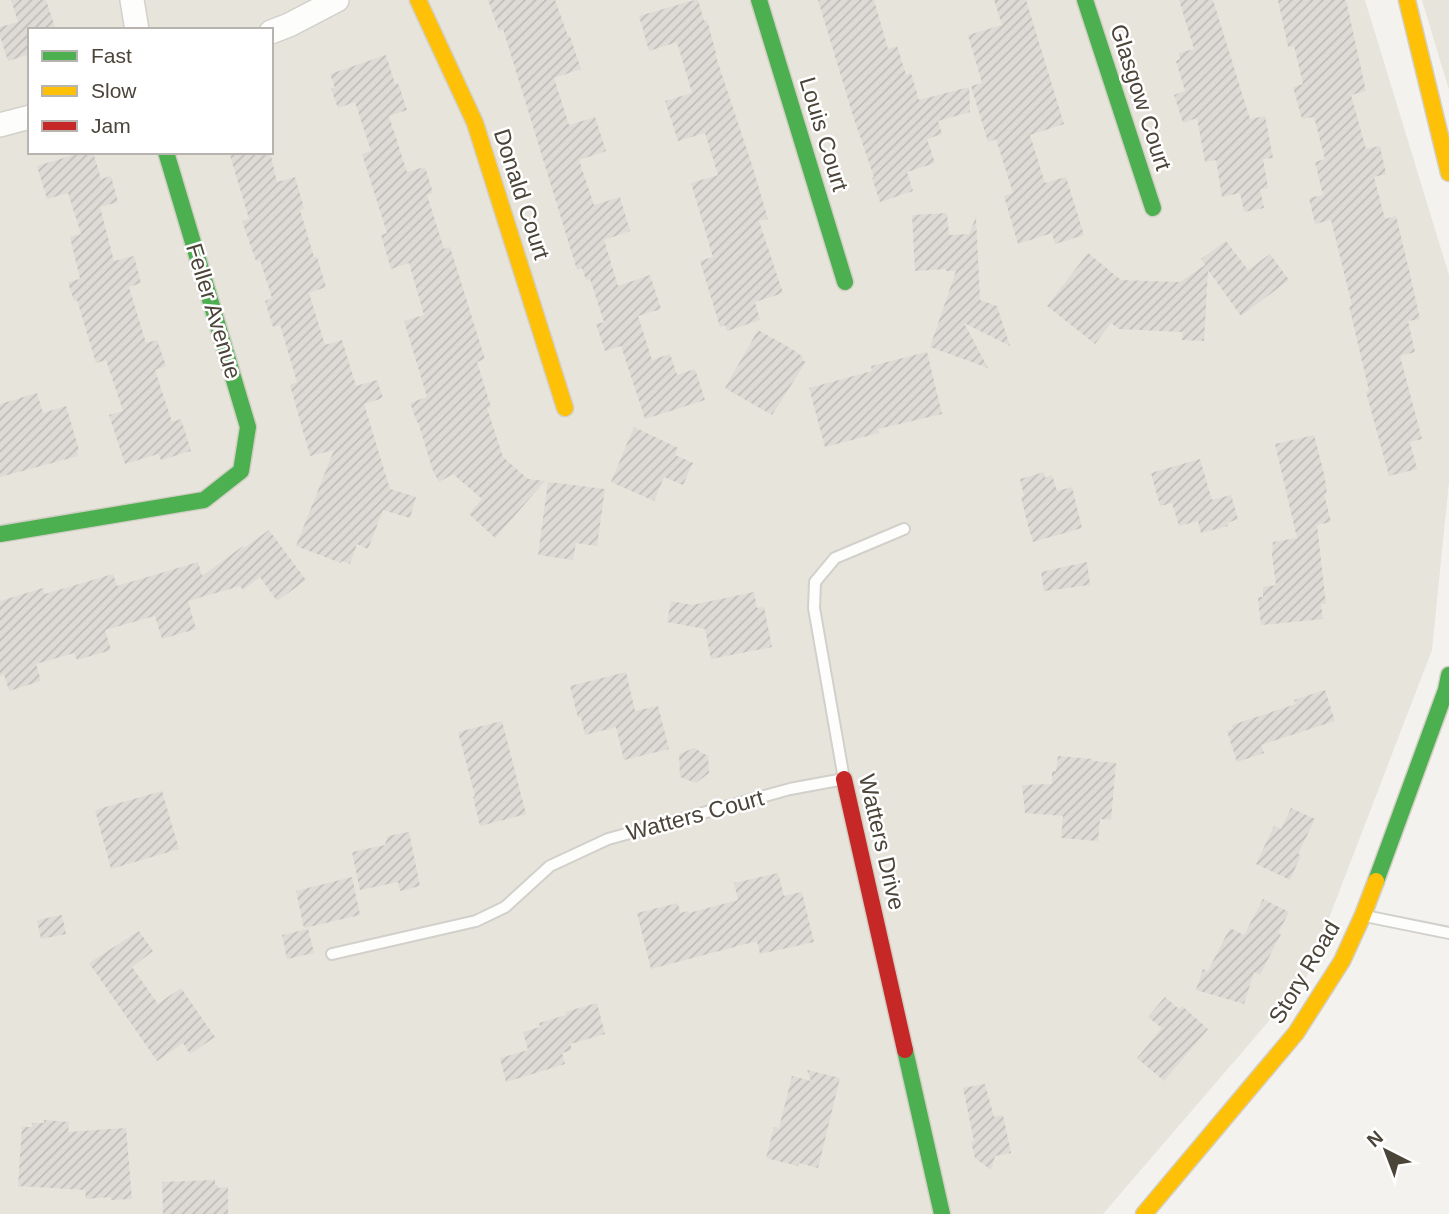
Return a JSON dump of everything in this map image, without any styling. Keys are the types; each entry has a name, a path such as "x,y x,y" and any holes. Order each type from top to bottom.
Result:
{"street":[{"path":"132,0 137,28"},
{"path":"273,31 337,0"},
{"name":"Donald Court","path":"418,0 475,123 565,408"},
{"name":"Louis Court","path":"759,0 845,282"},
{"name":"Glasgow Court","path":"1085,0 1153,208"},
{"path":"1407,0 1449,173"},
{"path":"0,125 28,118"},
{"name":"Feller Avenue","path":"0,534 204,500 240,471 248,427 167,154"},
{"name":"Story Road","path":"1144,1214 1296,1033 1342,961 1363,915 1416,774 1449,675"},
{"name":"Watters Drive","path":"844,779 942,1214"}],"lane":[{"name":"Watters Drive","path":"844,779 814,608 815,582 835,558 904,529"},
{"name":"Watters Court","path":"332,954 476,921 505,907 550,866 608,839 790,789 844,779"},
{"path":"1363,915 1449,933"}],"shaded area":[{"path":"0,0 1365,0 1449,275 1449,482 1432,650 1306,978 1103,1214 0,1214"},
{"path":"1422,0 1449,0 1449,90"}],"building":[{"path":"11,0 46,0 55,28 28,28 28,55 8,61 0,27 18,22"},
{"path":"488,0 555,0 581,69 554,78 569,125 595,117 606,151 579,160 594,205 620,197 630,231 604,240 618,286 650,275 661,309 638,316 652,360 670,354 677,375 695,369 705,400 645,419 621,346 605,351 596,324 604,322 590,279 586,280 582,268 577,270 503,29 499,31"},
{"path":"698,0 704,21 707,20 715,54 752,165 768,219 759,221 783,293 755,302 760,320 727,331 725,325 720,327 700,261 713,257 691,183 718,175 705,133 678,141 665,101 692,93 677,42 649,51 639,16"},
{"path":"818,0 874,0 888,49 897,46 906,75 911,73 919,100 969,87 970,112 938,121 942,134 927,139 935,163 907,172 913,191 880,202"},
{"path":"994,0 1026,0 1064,124 1030,135 1045,183 1066,177 1084,235 1055,244 1052,233 1018,244 1004,196 1013,193 996,139 988,142 971,86 982,83 968,35 1002,25"},
{"path":"1179,0 1213,0 1250,119 1265,116 1273,158 1263,159 1268,188 1260,189 1264,208 1244,212 1240,193 1222,197 1216,160 1205,162 1197,118 1183,123 1174,95 1185,91 1176,61 1180,59 1179,53 1194,49"},
{"path":"1278,0 1346,0 1366,91 1351,95 1366,149 1380,146 1386,174 1374,177 1385,219 1396,216 1420,319 1408,321 1415,352 1400,356 1422,439 1410,442 1417,469 1389,476 1366,392 1369,391 1349,306 1352,305 1331,220 1315,224 1309,198 1323,195 1315,162 1325,159 1314,117 1302,119 1293,87 1303,84 1294,46 1288,47"},
{"path":"386,55 407,110 389,116 407,172 425,167 433,193 427,195 444,249 450,247 485,359 477,362 491,407 487,408 503,457 528,479 545,481 495,538 469,514 482,499 453,474 439,482 433,471 410,403 427,397 404,321 424,315 409,263 391,269 381,235 387,233 362,154 371,151 355,102 338,108 331,89 335,88 330,74"},
{"path":"76,154 94,154 101,179 111,176 118,202 100,207 114,261 134,256 141,283 129,287 146,343 157,340 166,366 155,370 172,422 181,419 191,451 161,460 158,454 125,464 109,415 123,411 106,360 96,363 77,300 74,301 68,282 80,279 70,237 81,234 68,193 47,199 37,166"},
{"path":"230,154 270,154 277,182 295,177 304,208 300,210 326,287 309,293 325,345 342,340 356,386 377,380 383,398 364,404 390,489 416,497 410,518 383,510 368,549 357,544 350,564 296,546 334,450 310,456 290,385 297,382 280,325 273,327 265,301 272,298 260,260 256,261 242,221 249,219"},
{"path":"947,213 949,235 969,234 976,217 980,300 997,306 1010,346 964,323 988,368 930,347 956,271 915,271 912,215"},
{"path":"1226,241 1248,270 1270,254 1289,280 1241,316 1208,270 1204,341 1182,340 1183,332 1119,329 1111,323 1095,344 1047,306 1088,253 1121,280 1180,282 1205,265 1201,259"},
{"path":"758,330 792,349 806,362 772,415 725,388"},
{"path":"927,352 942,414 878,429 879,433 825,447 809,388 872,371 871,366"},
{"path":"37,393 43,413 66,406 79,450 78,456 0,477 0,404"},
{"path":"634,427 678,448 675,455 693,463 683,485 664,477 654,501 611,482"},
{"path":"1314,435 1324,474 1327,493 1324,494 1331,522 1317,525 1326,604 1321,604 1323,619 1261,625 1258,597 1263,597 1263,587 1276,585 1273,542 1297,538 1275,444"},
{"path":"1200,459 1212,500 1231,495 1238,519 1227,523 1228,526 1201,533 1198,521 1179,526 1172,503 1160,506 1151,473"},
{"path":"1044,472 1045,478 1052,475 1057,491 1072,487 1082,528 1033,542 1021,497 1024,496 1020,479"},
{"path":"548,482 605,489 597,546 576,543 573,560 538,555"},
{"path":"269,530 306,580 277,601 260,577 243,590 240,586 188,601 196,629 162,639 155,616 105,630 111,650 77,660 74,653 36,664 41,681 9,691 4,674 0,676 0,601 43,588 45,594 113,574 117,586 198,562 202,576"},
{"path":"1087,562 1090,585 1044,591 1041,572"},
{"path":"754,592 757,608 764,607 772,647 711,659 705,629 667,622 671,601 692,605"},
{"path":"626,672 635,711 658,706 669,749 624,760 616,727 585,735 570,686"},
{"path":"1325,690 1335,721 1261,745 1264,753 1237,762 1227,731 1233,729 1232,725 1296,704 1294,700"},
{"path":"502,721 526,814 480,826 458,732"},
{"path":"694,748 708,756 709,773 696,783 680,777 679,754"},
{"path":"1058,756 1116,763 1111,820 1100,819 1098,841 1061,838 1063,816 1025,813 1022,785 1052,784 1052,771 1056,771"},
{"path":"162,791 179,849 111,869 95,810"},
{"path":"1291,808 1315,819 1298,854 1301,855 1290,880 1256,864 1274,826 1281,829"},
{"path":"409,832 420,886 400,891 398,882 360,890 352,852 385,845 388,836"},
{"path":"778,873 784,896 802,892 814,942 760,954 757,941 651,969 637,913 678,903 680,913 689,913 738,900 734,883"},
{"path":"352,877 360,915 304,928 296,891"},
{"path":"1263,899 1289,912 1260,975 1254,972 1244,1004 1196,990 1203,969 1208,971 1230,928 1244,935"},
{"path":"62,915 66,934 41,939 37,920"},
{"path":"308,929 314,953 287,959 282,935"},
{"path":"139,931 153,951 132,967 158,1004 181,988 215,1037 190,1054 183,1043 157,1061 89,963"},
{"path":"1165,997 1179,1009 1182,1006 1208,1029 1164,1081 1137,1058 1162,1028 1148,1017"},
{"path":"597,1003 605,1034 570,1044 572,1050 562,1053 565,1064 506,1082 500,1058 528,1050 523,1032 540,1027 539,1023 566,1015 565,1012"},
{"path":"807,1070 840,1078 818,1168 766,1158 774,1127 779,1128 792,1076 811,1081"},
{"path":"985,1084 994,1117 1003,1115 1011,1153 995,1156 991,1170 975,1158 963,1088"},
{"path":"44,1120 69,1122 68,1132 126,1128 132,1199 86,1199 85,1190 18,1186 22,1127 32,1127 32,1123 44,1123"},
{"path":"215,1180 218,1188 228,1187 228,1214 163,1214 162,1182"}],"traffic: fast":[{"path":"759,0 845,282"},
{"path":"1085,0 1153,208"},
{"path":"0,534 204,500 241,471 248,427 167,154"},
{"path":"1376,881 1446,690 1449,675"},
{"path":"905,1050 942,1214"}],"traffic: slow":[{"path":"418,0 475,123 565,408"},
{"path":"1407,0 1449,173"},
{"path":"1144,1214 1296,1033 1342,961 1376,881"}],"traffic: jam":[{"path":"844,779 905,1050"}]}
